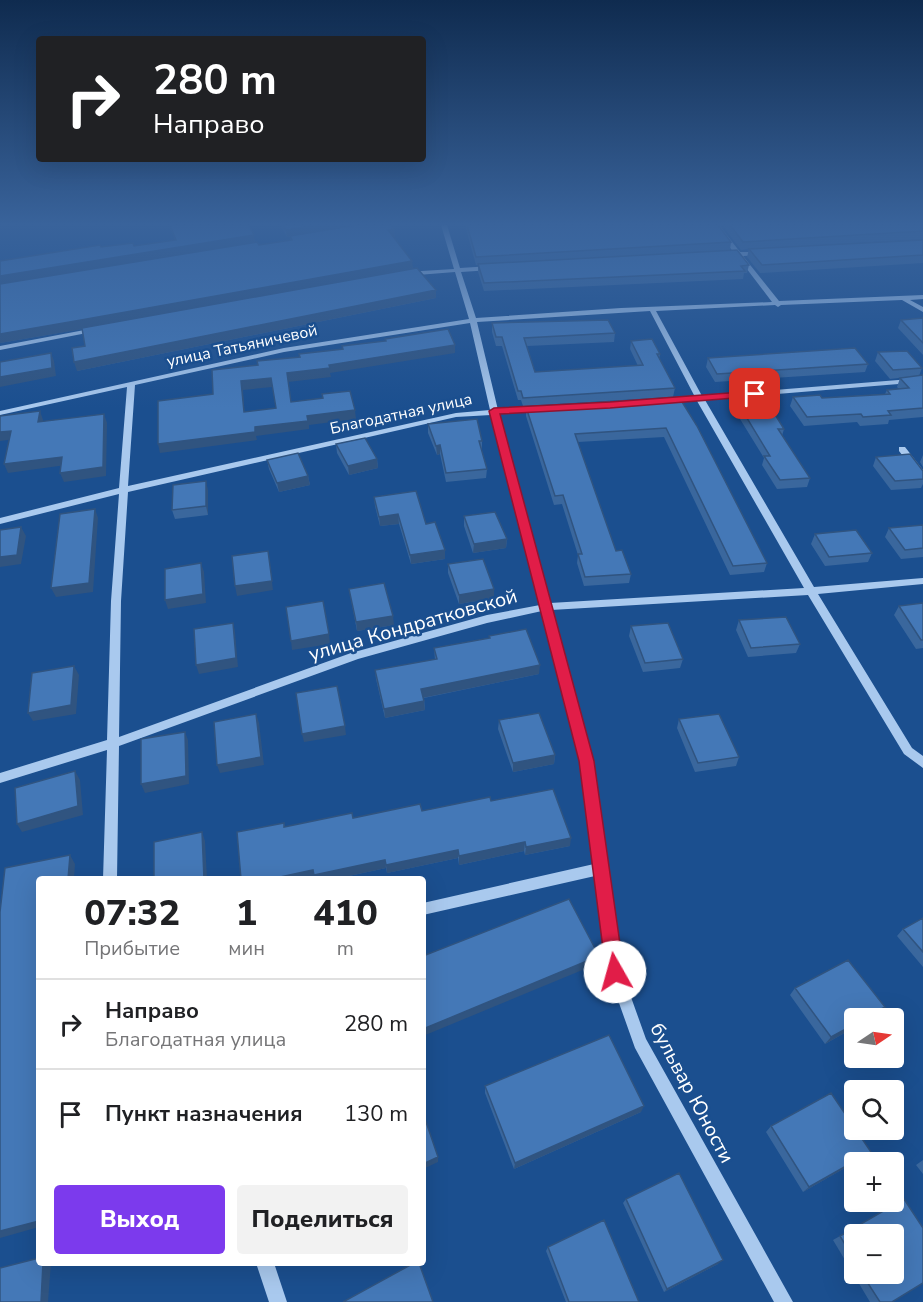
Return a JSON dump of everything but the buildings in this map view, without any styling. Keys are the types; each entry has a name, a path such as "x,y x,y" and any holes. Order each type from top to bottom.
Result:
{"street":[{"name":"бульвар Юности","path":"463,286 586,761 603,868 615,972 640,1043 784,1302"},
{"path":"763,286 778,305"},
{"name":"улица Татьяничевой","path":"0,413 284,350 473,320 652,309 923,297"},
{"path":"903,298 923,309"},
{"path":"652,309 698,400 812,591 908,751 923,763"},
{"path":"0,348 103,329"},
{"path":"654,402 923,380"},
{"path":"111,876 116,601 131,384"},
{"name":"Благодатная улица","path":"0,521 123,490 456,415 552,408"},
{"path":"902,449 923,476"},
{"name":"улица Кондратковской","path":"0,778 114,743 355,656 487,619 545,607 812,591 923,581"},
{"path":"426,908 603,868"},
{"path":"266,1266 278,1302"}],"route":[{"path":"615,972 603,868 586,761 494,411 698,400 755,394"}]}
